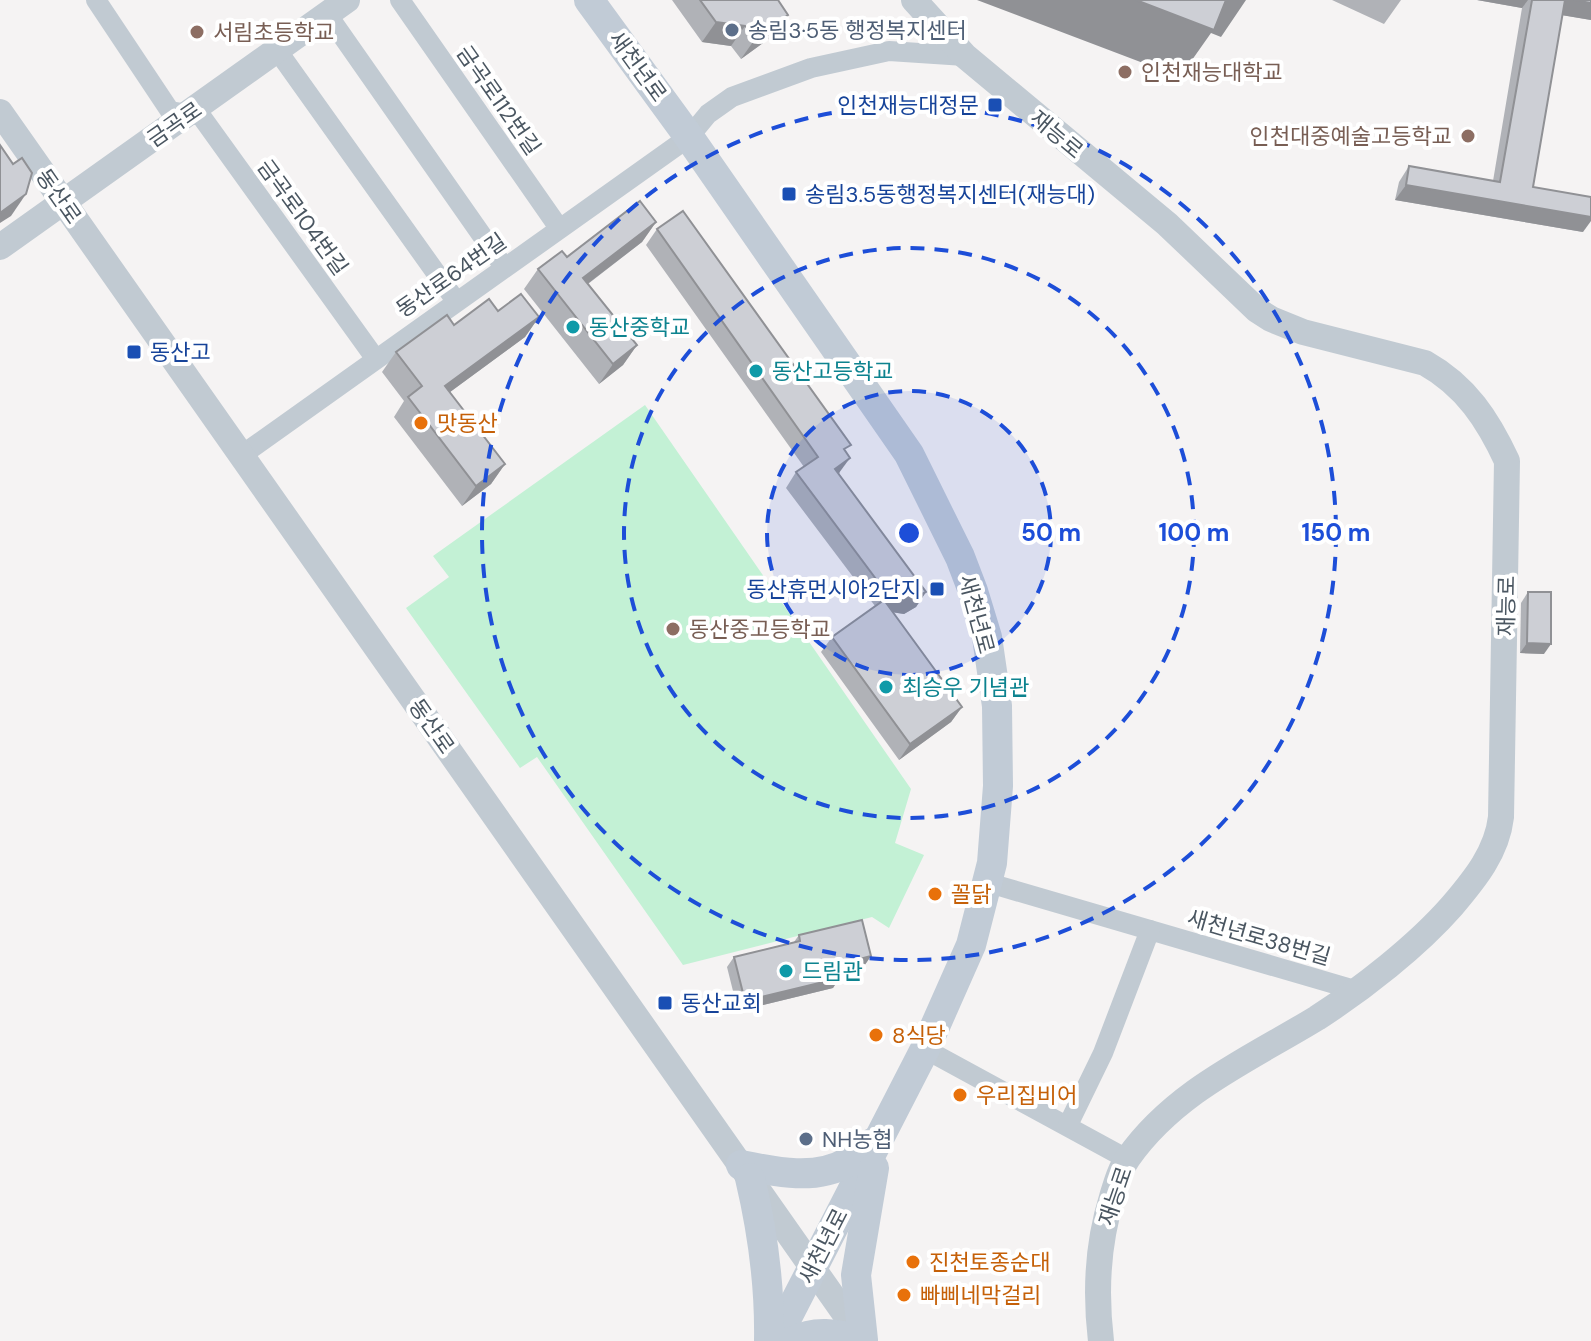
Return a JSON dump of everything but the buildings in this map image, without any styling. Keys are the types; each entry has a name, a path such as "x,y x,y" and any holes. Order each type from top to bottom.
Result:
{"main road":[{"name":"새천년로","path":"589,0 689,137 909,454 960,557 987,637 997,706 998,786 989,883 971,945 925,1049 775,1341"},
{"path":"769,1341 768,1269 762,1230 745,1172 812,1173 847,1163 879,1138"},
{"path":"794,1341 805,1335 829,1333 863,1341 856,1275 879,1138"}],"street":[{"path":"96,0 170,111 186,115"},
{"name":"금곡로112번길","path":"400,0 559,228"},
{"name":"재능로","path":"914,0 965,56 1167,224 1245,299 1271,319 1303,332 1425,363 1442,372 1463,390 1480,411 1507,461 1501,817 1497,839 1477,873 1432,927 1399,956 1320,1016 1180,1102 1127,1159 1109,1205 1098,1260 1096,1286 1101,1341"},
{"path":"337,7 504,267"},
{"name":"금곡로","path":"0,247 337,7"},
{"path":"277,50 456,301"},
{"name":"동산로64번길","path":"242,455 689,137 708,114 732,97 811,68 889,51 965,56"},
{"name":"동산로","path":"0,112 863,1341"},
{"name":"금곡로104번길","path":"186,115 201,116 375,358"},
{"name":"새천년로38번길","path":"989,883 1355,990"},
{"path":"1068,1125 1103,1053 1150,930"},
{"path":"925,1049 1127,1159"}],"green space":[{"path":"645,405 911,789 895,843 924,855 889,928 872,917 683,965 537,757 520,768 406,608 449,577 433,556"}],"place":[{"name":"송림3·5동 행정복지센터","path":"732,30"},
{"name":"서림초등학교","path":"197,32"},
{"name":"인천재능대학교","path":"1125,72"},
{"name":"인천재능대정문","path":"995,105"},
{"name":"인천대중예술고등학교","path":"1468,136"},
{"name":"송림3.5동행정복지센터(재능대)","path":"789,194"},
{"name":"동산중학교","path":"573,327"},
{"name":"동산고","path":"134,352"},
{"name":"동산고등학교","path":"756,371"},
{"name":"맛동산","path":"421,423"},
{"name":"동산휴먼시아2단지","path":"937,589"},
{"name":"동산중고등학교","path":"673,629"},
{"name":"최승우 기념관","path":"886,687"},
{"name":"꼴닭","path":"935,894"},
{"name":"드림관","path":"786,971"},
{"name":"동산교회","path":"665,1003"},
{"name":"8식당","path":"876,1035"},
{"name":"우리집비어","path":"960,1095"},
{"name":"NH농협","path":"806,1139"},
{"name":"진천토종순대","path":"913,1262"},
{"name":"빠삐네막걸리","path":"904,1295"}]}
